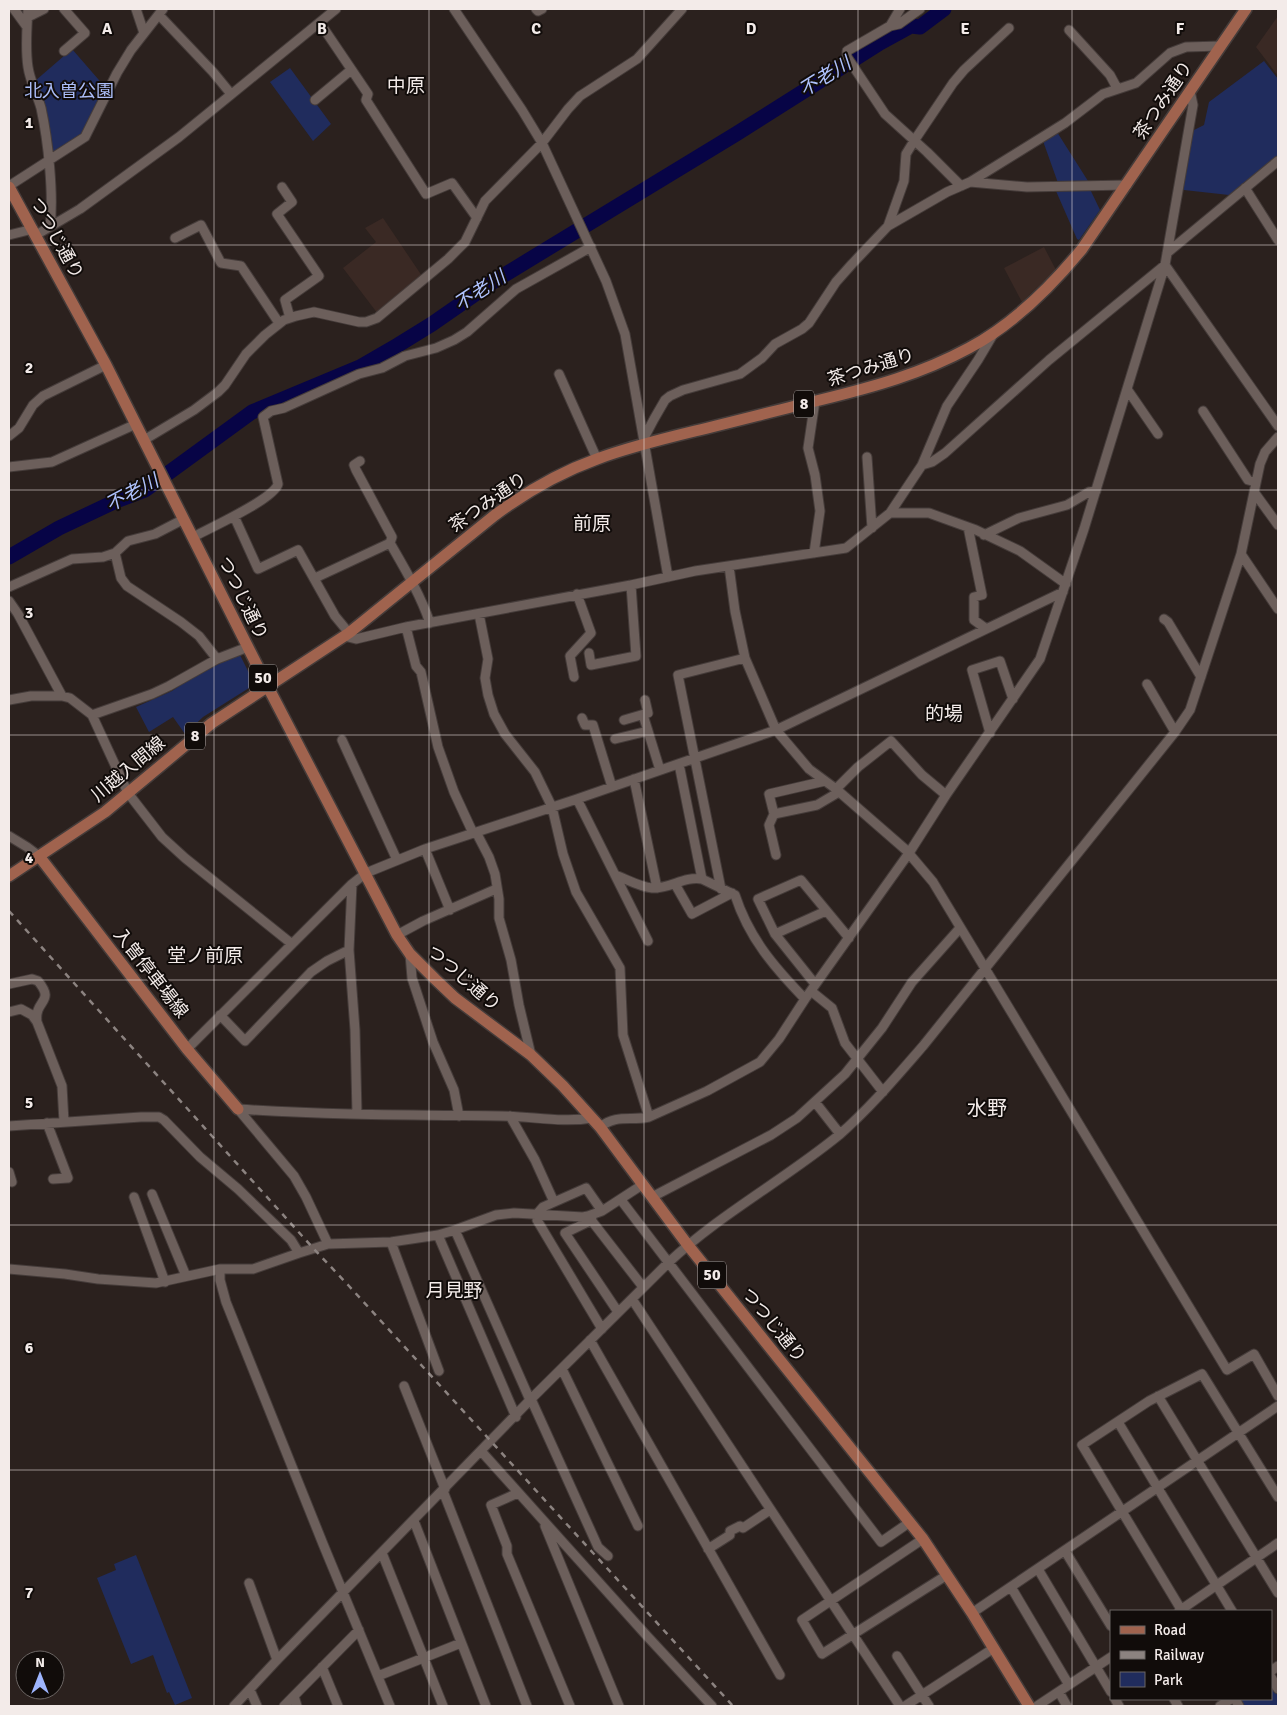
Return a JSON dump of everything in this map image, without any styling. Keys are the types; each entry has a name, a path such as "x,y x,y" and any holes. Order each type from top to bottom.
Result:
{"main road":[{"name":"茶つみ通り","path":"268,687 347,635 494,515 519,497 573,469 644,441 897,380 970,348 994,333 1026,309 1052,284 1082,249 1246,9"},
{"name":"つつじ通り","path":"9,189 106,365 268,687 397,935 410,954 455,998 531,1055 563,1086 600,1127 688,1244 923,1539 972,1613 1029,1706"},
{"name":"川越入間線","path":"9,876 84,827 128,794 212,723 268,687"},
{"name":"入曽停車場線","path":"39,856 187,1048 238,1109"}],"street":[{"path":"14,9 27,27"},
{"path":"44,9 28,13 28,67 40,107 49,161 50,227"},
{"path":"64,9 85,33 64,51"},
{"path":"136,9 144,33"},
{"path":"9,235 34,232 50,227 111,187 179,137 336,9"},
{"path":"454,9 542,143 587,237 620,315 668,577"},
{"path":"536,9 538,11 542,9"},
{"path":"144,440 194,410 218,392 246,354 279,323 314,312 359,322 366,322 377,318 448,259 465,242 485,200 542,143 580,96 637,59 682,9 688,9"},
{"path":"890,26 900,9"},
{"path":"920,9 899,24 890,26 847,51 847,57 885,114 961,186"},
{"path":"9,189 85,137 117,73 144,33 161,12 231,94"},
{"path":"320,23 368,94 366,100 426,194 452,183 477,218"},
{"path":"888,226 904,182 906,154 953,83 1008,28"},
{"path":"1069,30 1110,75 1117,88"},
{"path":"644,441 654,418 665,400 670,396 683,390 740,374 762,358 775,344 809,323 826,296 852,264 888,226 970,182 1065,123 1103,94 1136,83 1170,53 1180,49 1221,46"},
{"path":"315,100 351,70"},
{"path":"600,1127 612,1119 649,1116 707,1091 760,1062 779,1039 813,987 909,853 946,795 1040,659 1096,491 1165,265 1193,105 1190,91"},
{"path":"1167,253 1278,161"},
{"path":"970,182 1027,188 1127,185"},
{"path":"282,187 292,202 277,214 319,276 285,300 290,318"},
{"path":"1245,188 1278,240"},
{"path":"175,238 201,225 221,263 240,266 279,323"},
{"path":"193,537 234,516 268,496 276,489 278,484 263,417 267,414 359,374 382,368 405,356 436,348 454,340 467,332 516,290 591,247"},
{"path":"1165,265 1278,426"},
{"path":"922,465 932,462 945,453 1049,360 1165,265"},
{"path":"234,516 258,569 298,550 347,635 356,639 668,577 846,548 890,514 922,465 947,406 994,333"},
{"path":"9,436 19,428 33,405 43,396 106,365"},
{"path":"558,374 597,458"},
{"path":"1127,389 1158,434"},
{"path":"814,553 820,511 815,475 808,448 815,401"},
{"path":"1203,411 1248,480 1256,482"},
{"path":"9,467 52,462 136,424"},
{"path":"234,1706 531,1400 688,1244 840,1134 883,1092 985,970 1175,732 1190,710 1241,554 1262,458 1265,452 1278,439"},
{"path":"867,457 872,528"},
{"path":"315,578 390,543 392,537 356,470 354,464 360,462"},
{"path":"984,535 1019,518 1067,505 1089,492 1096,491"},
{"path":"1254,492 1278,525"},
{"path":"890,514 929,513 968,527 1020,551 1064,588"},
{"path":"9,587 72,559 103,557 115,553 128,542 155,534 184,520"},
{"path":"968,527 982,595 974,597 974,620 986,628"},
{"path":"390,543 412,581 430,623"},
{"path":"115,553 120,578 127,586 187,626 199,636 217,658"},
{"path":"1241,554 1278,609"},
{"path":"729,566 735,611 745,658 776,730 809,769 838,791 909,853 933,882 1227,1370 1254,1354 1278,1396"},
{"path":"589,653 591,664 636,656 631,585"},
{"path":"187,1048 352,884 366,873 425,849 776,730 1064,588"},
{"path":"574,677 570,656 591,634 577,594"},
{"path":"9,601 18,614 62,696"},
{"path":"479,614 488,658 485,678 494,714 505,734 535,772 552,807 563,854 576,892 620,968 623,1035 649,1116"},
{"path":"1164,619 1168,622 1201,677"},
{"path":"406,628 416,666 421,672 438,747 454,792 495,874 499,899 499,918 511,960 531,1055"},
{"path":"92,715 152,694 217,658 248,647"},
{"path":"721,889 678,675 745,658"},
{"path":"990,733 972,670 1000,661 1013,699"},
{"path":"1147,684 1175,732"},
{"path":"9,700 31,696 62,696 70,698 92,715 128,794 162,836 185,858 292,944"},
{"path":"624,720 648,713 645,700"},
{"path":"643,715 660,770"},
{"path":"582,718 585,726 593,725 612,787"},
{"path":"615,738 648,731"},
{"path":"342,740 397,860"},
{"path":"774,814 817,805 838,791 858,767 891,740 922,776 946,795"},
{"path":"679,764 702,879"},
{"path":"634,779 658,888"},
{"path":"776,855 769,825 774,814 769,794 825,781"},
{"path":"577,799 648,941"},
{"path":"9,836 39,856"},
{"path":"425,849 450,910"},
{"path":"615,875 646,887 658,888 689,878 702,879 732,893 735,895 745,921 763,952 776,970 805,999"},
{"path":"849,938 801,880 758,899 774,934 813,987 832,1008 845,1043 883,1092"},
{"path":"352,884 349,950 355,1030 357,1114"},
{"path":"675,884 692,914 732,893"},
{"path":"397,935 422,921 496,889"},
{"path":"774,934 826,911"},
{"path":"652,1197 770,1135 794,1121 816,1102 845,1074 882,1028 912,982 960,928"},
{"path":"220,1015 245,1041 311,972 326,961 349,950"},
{"path":"410,954 412,978 433,1042 454,1090 459,1116"},
{"path":"9,984 32,979 38,981 46,991 45,997 37,1009 37,1022"},
{"path":"9,1012 42,1002"},
{"path":"21,1009 32,1015 37,1022 62,1086 64,1122"},
{"path":"816,1102 840,1134"},
{"path":"238,1109 357,1114 592,1118"},
{"path":"238,1109 294,1176 328,1244"},
{"path":"510,1116 535,1160 554,1202"},
{"path":"9,1126 159,1117 291,1240 299,1253"},
{"path":"47,1123 68,1178 53,1179"},
{"path":"9,1172 12,1182"},
{"path":"618,1312 565,1233 621,1200 642,1185"},
{"path":"536,1214 543,1207 586,1188 602,1211"},
{"path":"152,1194 186,1276"},
{"path":"134,1197 165,1282"},
{"path":"621,1200 881,1542 910,1522"},
{"path":"9,1269 98,1279 156,1283 220,1269 253,1269 328,1244 392,1242 438,1235 496,1214 536,1214 590,1218 643,1287"},
{"path":"536,1214 537,1220 602,1329"},
{"path":"456,1230 598,1547 608,1556"},
{"path":"438,1235 516,1417"},
{"path":"392,1242 439,1371"},
{"path":"220,1269 220,1280 226,1302 390,1706"},
{"path":"632,1299 900,1706"},
{"path":"590,1340 780,1676"},
{"path":"562,1369 638,1526"},
{"path":"1179,1610 1082,1445 1158,1396 1202,1374 1278,1497"},
{"path":"404,1386 527,1706"},
{"path":"1158,1396 1278,1593"},
{"path":"972,1613 1278,1406"},
{"path":"1118,1422 1231,1610"},
{"path":"481,1451 712,1706"},
{"path":"518,1493 492,1505 507,1546 507,1554 570,1706"},
{"path":"708,1549 730,1535 730,1532 740,1526 743,1528 770,1510"},
{"path":"414,1521 486,1706"},
{"path":"544,1522 568,1586 619,1706"},
{"path":"923,1539 802,1620 822,1654 947,1575"},
{"path":"1181,1610 1278,1544"},
{"path":"1065,1551 1110,1624"},
{"path":"382,1553 443,1706"},
{"path":"1038,1568 1110,1690"},
{"path":"249,1584 277,1660"},
{"path":"1011,1587 1069,1685"},
{"path":"284,1706 359,1630"},
{"path":"378,1676 461,1643"},
{"path":"905,1706 994,1648"},
{"path":"897,1656 930,1706"},
{"path":"1037,1706 1110,1658"},
{"path":"322,1667 338,1706"},
{"path":"250,1690 257,1706"},
{"path":"1059,1692 1067,1706"},
{"path":"294,1696 298,1706"},
{"path":"1220,1706 1231,1700"}],"shaded area":[{"path":"1278,16 1278,76 1256,47"},
{"path":"383,218 422,276 378,314 343,268 376,242 365,228"},
{"path":"1044,247 1056,270 1022,302 1004,268"}],"green space":[{"name":"北入曽公園","path":"72,49 105,87 84,133 54,152 51,151 35,81"},
{"path":"1264,61 1278,79 1278,155 1229,195 1184,190 1181,187 1192,131 1204,125 1209,102"},
{"path":"290,68 331,124 313,141 270,82"},
{"path":"1057,132 1088,181 1058,183 1043,141"},
{"path":"1089,187 1100,210 1079,240 1056,191 1057,189"},
{"path":"240,655 252,679 249,688 203,717 185,734 173,717 149,732 136,707 172,691 192,677 222,662"},
{"path":"136,1555 192,1698 175,1705 169,1692 167,1693 153,1655 131,1664 97,1578 116,1570 114,1564"},
{"path":"1272,1684 1278,1694 1278,1706 1242,1706 1240,1700 1272,1700"}],"waterway":[{"name":"不老川","path":"9,557 59,528 116,501 145,490 252,412 360,367 398,345 491,283 736,134 880,43 911,26 920,27 944,9"}],"railway":[{"path":"9,911 313,1248 733,1706"}],"district":[{"name":"中原","path":"406,86"},
{"name":"前原","path":"592,524"},
{"name":"的場","path":"944,714"},
{"name":"堂ノ前原","path":"205,956"},
{"name":"水野","path":"987,1108"},
{"name":"月見野","path":"454,1291"}]}
